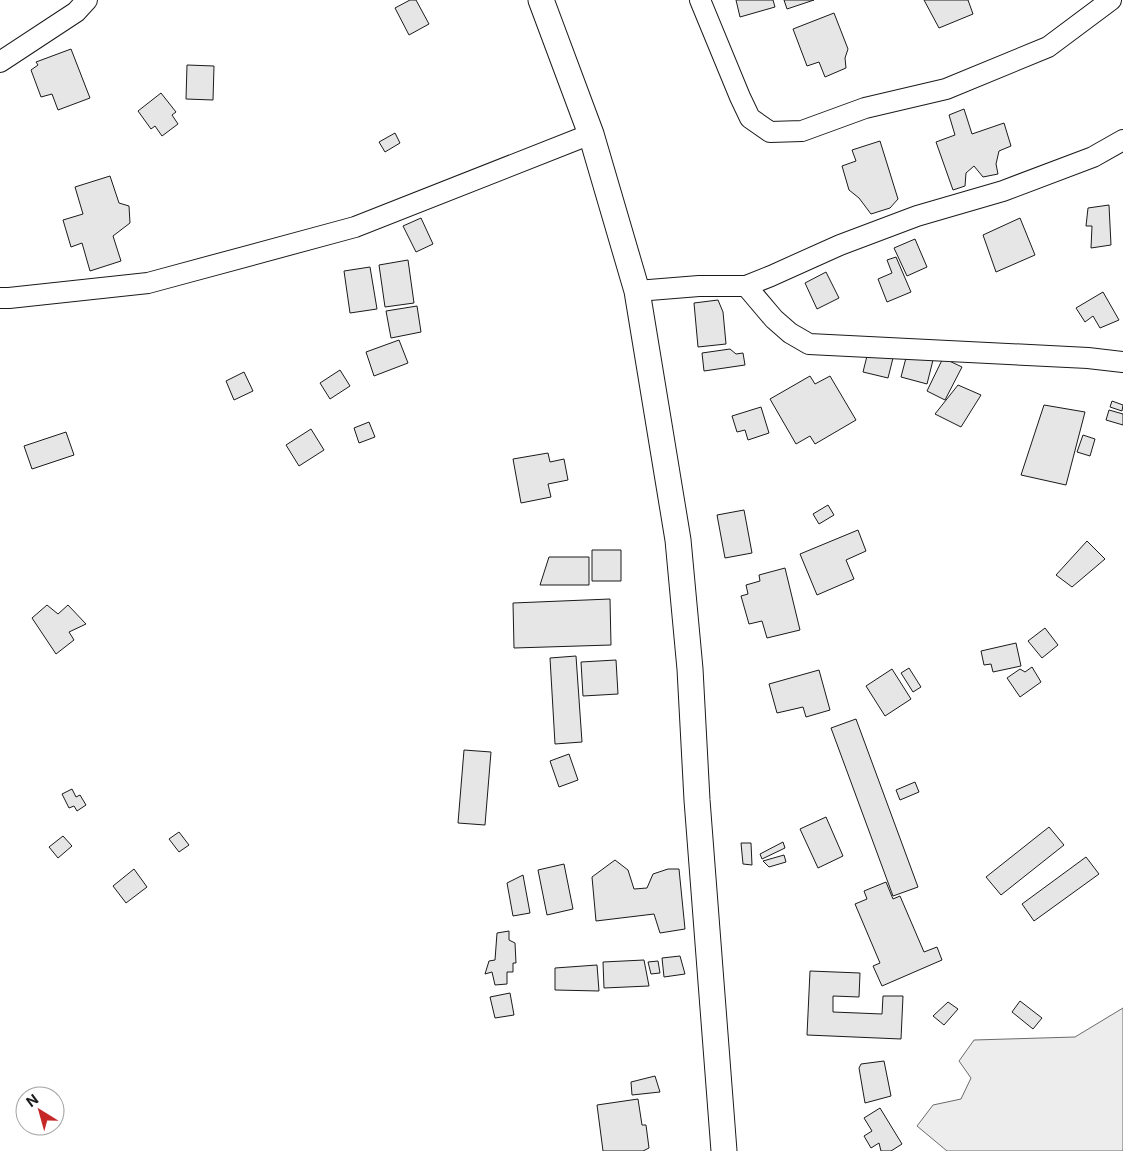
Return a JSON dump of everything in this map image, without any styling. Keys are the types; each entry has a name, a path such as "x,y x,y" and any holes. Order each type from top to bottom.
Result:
{"street":[{"path":"0,62 76,12 87,0"},
{"path":"541,0 591,134 637,291 679,550 690,669 697,800 724,1151"},
{"path":"700,0 750,118 770,132 802,130 865,108 946,89 1048,47 1111,0"},
{"path":"0,298 148,283 345,230 591,134"},
{"path":"637,291 699,286 746,286 840,245 917,216 1003,191 1093,157 1123,140"},
{"path":"746,286 774,320 790,333 809,344 1088,358 1123,362"}],"shaded area":[{"path":"1123,1008 1123,1151 947,1151 917,1126 933,1105 961,1099 971,1078 959,1061 974,1040 1075,1037"}],"building":[{"path":"410,0 416,0 429,24 409,35 395,8"},
{"path":"736,0 773,0 775,7 740,17"},
{"path":"784,0 814,0 787,9"},
{"path":"924,0 968,0 973,14 939,28"},
{"path":"834,13 848,49 845,58 846,68 825,77 819,62 807,66 793,29"},
{"path":"71,49 90,98 58,110 52,94 41,97 31,70 38,65 36,62"},
{"path":"187,65 214,66 213,100 186,99"},
{"path":"161,93 176,112 172,115 178,124 162,136 155,126 151,129 138,111"},
{"path":"964,109 972,134 1004,123 1011,146 999,151 996,164 998,174 983,177 974,166 966,173 965,186 953,190 936,142 955,135 949,115"},
{"path":"395,133 400,143 385,152 379,142"},
{"path":"880,141 898,199 890,208 871,214 859,198 849,190 842,166 856,161 852,150"},
{"path":"110,176 119,203 129,206 130,223 113,236 121,261 90,271 82,243 71,247 63,220 83,214 75,187"},
{"path":"1109,205 1111,245 1091,248 1092,226 1086,226 1088,208"},
{"path":"421,218 433,244 416,252 403,226"},
{"path":"1020,218 1035,255 996,272 983,235"},
{"path":"915,239 927,267 907,276 894,248"},
{"path":"896,257 911,292 887,302 878,279 892,273 887,260"},
{"path":"408,260 414,303 385,307 379,265"},
{"path":"370,267 377,309 350,313 344,271"},
{"path":"826,272 839,298 817,309 805,283"},
{"path":"1103,292 1119,320 1100,328 1093,316 1085,322 1076,308"},
{"path":"718,300 723,312 726,344 698,347 694,303"},
{"path":"417,306 421,332 391,338 386,311"},
{"path":"399,340 408,363 374,376 366,352"},
{"path":"730,349 736,354 743,353 745,365 704,371 702,353"},
{"path":"868,352 893,358 888,378 863,372"},
{"path":"907,354 933,360 927,384 901,377"},
{"path":"943,358 962,367 945,400 927,391"},
{"path":"340,370 350,386 330,399 320,383"},
{"path":"244,372 253,391 234,400 226,381"},
{"path":"810,376 815,384 830,376 856,420 815,444 810,436 796,444 770,399"},
{"path":"958,385 981,395 961,427 935,414"},
{"path":"1112,401 1123,405 1122,411 1110,407"},
{"path":"1044,405 1085,412 1066,485 1021,475"},
{"path":"761,407 769,433 748,440 745,430 737,432 732,416"},
{"path":"1109,410 1123,414 1123,425 1106,420"},
{"path":"369,422 375,437 359,443 354,428"},
{"path":"311,429 324,450 299,466 286,445"},
{"path":"66,432 74,455 32,469 24,446"},
{"path":"1083,435 1095,439 1090,456 1077,452"},
{"path":"548,453 550,462 564,459 568,480 548,484 551,497 521,503 513,459"},
{"path":"828,505 834,515 819,524 813,514"},
{"path":"744,510 752,553 725,558 717,515"},
{"path":"858,530 866,551 846,560 854,579 817,595 800,554"},
{"path":"1087,541 1105,559 1072,587 1056,575"},
{"path":"592,550 621,550 621,581 592,581"},
{"path":"549,557 589,557 589,585 540,585"},
{"path":"785,568 800,630 767,638 762,621 749,624 741,596 748,594 746,585 760,581 759,575"},
{"path":"610,599 611,645 514,648 513,603"},
{"path":"47,605 58,614 68,605 86,624 69,632 74,640 56,654 32,618"},
{"path":"1045,628 1058,645 1042,658 1028,641"},
{"path":"1016,643 1021,666 993,672 991,664 984,665 981,651"},
{"path":"576,656 582,742 555,744 550,658"},
{"path":"616,660 618,694 583,696 581,662"},
{"path":"1032,667 1041,682 1020,697 1007,678 1020,669 1025,672"},
{"path":"909,668 921,687 913,692 901,673"},
{"path":"892,669 911,699 885,716 866,686"},
{"path":"819,670 830,710 806,717 803,707 777,713 769,684"},
{"path":"856,719 918,887 893,896 831,728"},
{"path":"464,750 491,752 485,825 458,823"},
{"path":"569,754 578,780 559,787 550,761"},
{"path":"915,782 919,792 900,800 896,790"},
{"path":"72,789 76,797 80,795 86,805 77,811 74,806 69,808 62,794"},
{"path":"826,817 843,856 818,868 800,829"},
{"path":"1049,827 1064,845 1001,895 986,877"},
{"path":"179,832 189,845 179,852 169,839"},
{"path":"63,836 72,846 58,858 49,847"},
{"path":"783,842 785,848 762,859 760,854"},
{"path":"741,843 751,843 752,865 743,864"},
{"path":"784,855 786,862 769,867 763,861"},
{"path":"1086,857 1099,874 1034,921 1022,904"},
{"path":"615,860 628,870 634,889 647,888 653,874 668,869 679,869 685,929 660,933 654,914 596,921 592,877"},
{"path":"564,864 573,909 547,915 538,870"},
{"path":"134,869 147,887 126,903 113,886"},
{"path":"523,875 530,913 513,916 507,883"},
{"path":"886,882 893,899 900,896 924,952 937,947 942,960 882,986 873,966 880,963 855,904 867,899 864,891"},
{"path":"509,931 509,940 515,943 516,963 513,963 513,972 507,972 507,984 495,985 492,972 485,974 489,961 495,960 497,933"},
{"path":"680,956 685,974 664,977 662,958"},
{"path":"644,960 649,986 604,988 603,962"},
{"path":"658,961 660,973 651,974 648,962"},
{"path":"597,965 599,991 555,990 555,968"},
{"path":"810,971 860,973 859,997 833,996 833,1012 882,1014 883,996 903,996 901,1039 807,1035"},
{"path":"510,993 514,1015 495,1018 490,997"},
{"path":"1020,1001 1042,1018 1033,1029 1012,1012"},
{"path":"948,1002 958,1009 944,1025 933,1016"},
{"path":"884,1061 891,1096 865,1103 859,1068 861,1064"},
{"path":"655,1076 660,1092 632,1095 631,1082"},
{"path":"638,1099 642,1125 646,1125 649,1148 643,1151 603,1151 597,1105"},
{"path":"880,1108 902,1144 891,1151 881,1151 879,1143 871,1148 864,1136 872,1131 864,1118"}]}
